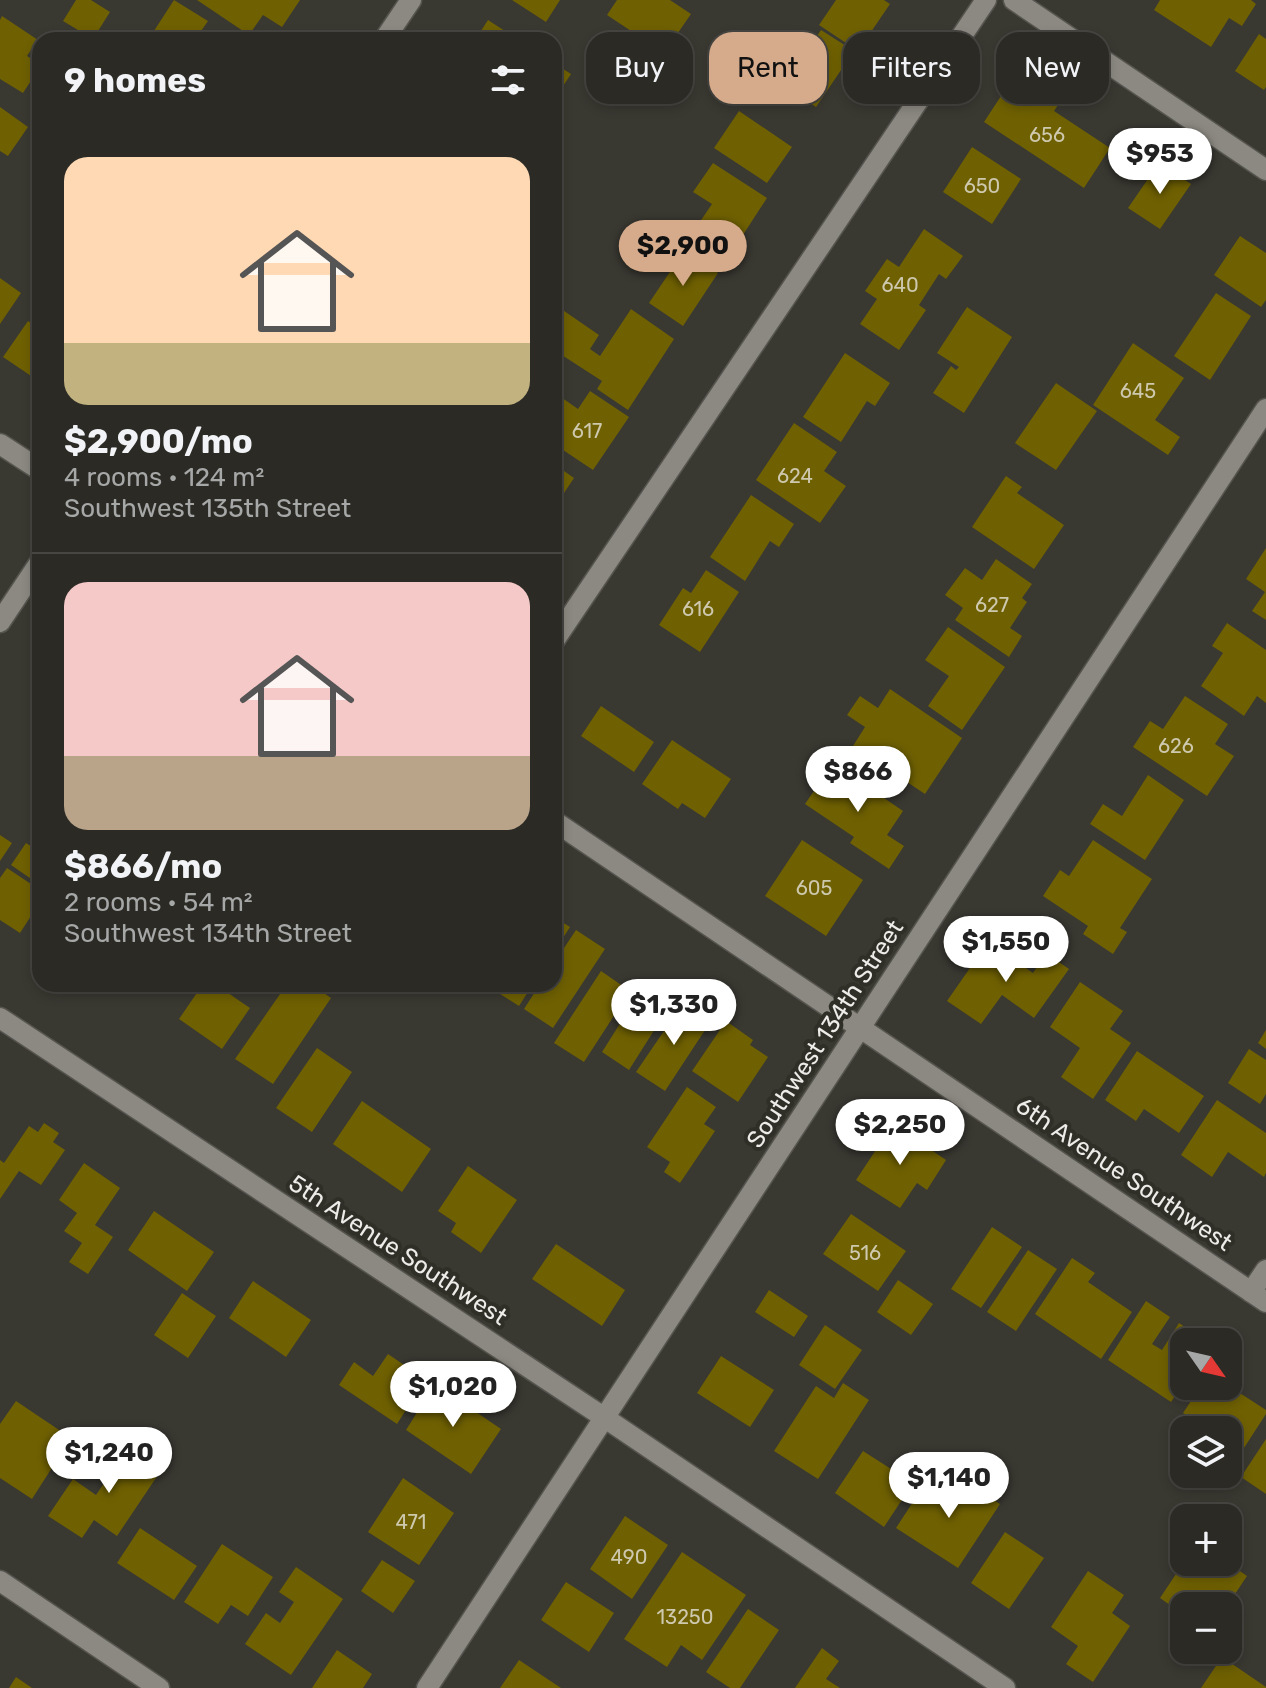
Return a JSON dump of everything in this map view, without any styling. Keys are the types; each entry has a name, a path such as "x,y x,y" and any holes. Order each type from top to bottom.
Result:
{"street":[{"path":"389,32 411,0"},
{"path":"562,629 986,0"},
{"path":"1014,0 1266,170"},
{"name":"Southwest 134th Street","path":"427,1688 1266,409"},
{"path":"0,444 32,465"},
{"path":"0,622 32,574"},
{"name":"6th Avenue Southwest","path":"562,826 1259,1297"},
{"name":"5th Avenue Southwest","path":"0,1018 605,1418 1005,1688"},
{"path":"1259,1297 1266,1270"},
{"path":"0,1581 159,1688"}],"building":[{"path":"76,0 91,0 110,12 97,32 81,32 63,21"},
{"path":"174,0 208,21 200,32 153,32"},
{"path":"197,0 300,0 282,27 263,15 251,32 245,32"},
{"path":"512,0 560,0 546,22"},
{"path":"617,0 670,0 691,14 679,32 632,32 607,15"},
{"path":"836,0 884,0 890,4 871,32 843,32 843,41 819,25"},
{"path":"1160,0 1251,0 1256,4 1242,26 1229,18 1211,47 1154,10"},
{"path":"2,16 32,36 32,49 27,56 32,59 32,79 23,93 0,79"},
{"path":"488,20 507,32 480,32"},
{"path":"827,34 843,44 843,67 827,91"},
{"path":"1259,34 1266,39 1264,90 1235,71"},
{"path":"562,68 571,74 562,88"},
{"path":"996,104 1059,104 1054,111 1110,148 1084,188 984,122"},
{"path":"0,107 28,127 8,156 0,151"},
{"path":"739,111 792,147 767,183 714,148"},
{"path":"972,147 1021,179 992,224 943,192"},
{"path":"713,163 767,198 741,238 735,234 721,255 691,235 712,204 693,192"},
{"path":"1159,163 1191,184 1160,229 1128,208"},
{"path":"924,229 963,256 946,279 939,274 919,305 926,310 899,350 860,324 877,299 865,291 887,259 899,267"},
{"path":"1240,236 1266,253 1266,300 1261,307 1214,275"},
{"path":"684,251 718,273 683,326 649,303"},
{"path":"0,278 21,293 0,324"},
{"path":"1216,293 1251,316 1210,380 1174,356"},
{"path":"967,307 1012,337 964,413 933,393 951,366 956,370 959,367 937,353"},
{"path":"631,309 674,339 628,410 597,389 602,381 562,355 562,310 599,335 590,349 600,356"},
{"path":"28,321 32,324 32,377 3,357"},
{"path":"1133,343 1184,378 1155,420 1180,437 1168,455 1093,405"},
{"path":"845,353 890,383 875,406 867,401 841,442 803,417"},
{"path":"1056,383 1097,411 1056,470 1015,443"},
{"path":"590,391 629,417 593,470 562,449 562,398 578,409"},
{"path":"794,423 837,452 824,471 846,486 820,523 756,480"},
{"path":"562,470 574,478 562,496"},
{"path":"1006,476 1022,487 1017,493 1064,525 1034,569 972,527"},
{"path":"751,495 794,524 779,547 770,541 745,581 710,557"},
{"path":"1266,548 1266,620 1252,611 1265,592 1246,579"},
{"path":"996,559 1032,584 1022,598 1027,602 1010,628 1022,636 1009,657 955,620 963,608 945,595 965,568 982,580"},
{"path":"706,570 739,592 700,652 659,625 683,588 691,593"},
{"path":"1227,623 1266,650 1266,703 1257,696 1244,716 1201,686 1223,653 1212,646"},
{"path":"948,627 1005,667 962,730 928,706 949,676 925,660"},
{"path":"890,689 962,738 925,794 853,746 865,727 847,715 860,696 878,708"},
{"path":"1185,696 1228,724 1215,744 1234,756 1207,796 1133,747 1150,721 1163,729"},
{"path":"601,706 654,742 634,772 581,736"},
{"path":"672,740 731,779 705,818 682,803 678,809 642,784"},
{"path":"833,763 903,811 887,835 904,846 889,869 850,843 854,837 805,804"},
{"path":"1148,775 1184,800 1145,860 1090,824 1103,804 1122,816"},
{"path":"0,835 12,843 0,861"},
{"path":"802,840 863,880 826,936 765,896"},
{"path":"1093,840 1152,879 1120,928 1127,932 1113,954 1083,934 1088,926 1043,896 1060,870 1069,876"},
{"path":"26,843 32,847 32,879 11,865"},
{"path":"7,868 32,885 32,914 20,933 0,920 0,878"},
{"path":"562,922 570,927 562,940"},
{"path":"576,930 605,949 553,1028 524,1009 535,992 562,992 562,951"},
{"path":"988,942 1033,973 1046,953 1069,969 1034,1018 1002,995 981,1024 947,1001"},
{"path":"601,971 630,991 584,1062 554,1043"},
{"path":"647,981 674,999 629,1070 602,1052"},
{"path":"1080,982 1123,1011 1110,1029 1131,1043 1093,1099 1061,1077 1080,1048 1050,1027"},
{"path":"198,992 227,992 250,1008 222,1049 179,1019"},
{"path":"281,992 322,992 331,998 273,1084 235,1059"},
{"path":"497,992 528,992 519,1006"},
{"path":"683,1003 711,1021 665,1091 636,1072"},
{"path":"726,1021 753,1040 750,1045 768,1057 738,1102 692,1071"},
{"path":"1266,1030 1266,1049 1258,1043"},
{"path":"317,1048 352,1072 312,1132 276,1108"},
{"path":"1249,1049 1266,1060 1266,1094 1260,1104 1228,1083"},
{"path":"1137,1051 1204,1096 1179,1133 1144,1109 1136,1121 1105,1100"},
{"path":"687,1087 716,1107 704,1124 715,1131 680,1183 664,1172 670,1162 647,1147"},
{"path":"1217,1100 1266,1133 1264,1177 1228,1152 1212,1177 1181,1155"},
{"path":"362,1101 431,1149 402,1192 333,1144"},
{"path":"44,1123 59,1133 53,1142 65,1150 41,1185 19,1171 0,1199 0,1160 4,1163 29,1126 38,1132"},
{"path":"893,1124 946,1160 927,1190 917,1183 900,1208 856,1180"},
{"path":"84,1163 120,1188 95,1225 113,1237 88,1274 69,1262 82,1243 64,1231 77,1213 59,1200"},
{"path":"468,1166 517,1200 481,1253 451,1232 456,1223 438,1211"},
{"path":"154,1211 214,1252 187,1291 128,1250"},
{"path":"851,1214 906,1251 878,1291 823,1254"},
{"path":"992,1227 1022,1247 981,1308 951,1289"},
{"path":"556,1244 625,1290 602,1326 532,1279"},
{"path":"1028,1250 1057,1269 1016,1331 987,1312"},
{"path":"1072,1258 1095,1273 1088,1282 1132,1312 1101,1359 1035,1314"},
{"path":"898,1280 933,1304 911,1335 877,1312"},
{"path":"253,1281 311,1320 286,1357 229,1318"},
{"path":"769,1290 808,1316 794,1337 755,1312"},
{"path":"182,1293 216,1316 188,1358 154,1335"},
{"path":"1146,1301 1170,1317 1152,1344 1162,1350 1170,1337 1172,1400 1171,1402 1108,1360"},
{"path":"825,1325 862,1350 835,1389 799,1365"},
{"path":"388,1354 407,1367 393,1389 411,1402 397,1424 339,1385 354,1362 373,1376"},
{"path":"721,1356 774,1390 750,1427 697,1393"},
{"path":"843,1383 869,1400 818,1479 774,1451 816,1386 834,1398"},
{"path":"435,1384 501,1429 471,1474 406,1430"},
{"path":"1242,1394 1266,1410 1242,1451 1242,1416 1188,1416 1183,1413 1192,1400 1242,1400"},
{"path":"16,1401 71,1438 32,1499 0,1478 0,1424"},
{"path":"1266,1439 1266,1494 1242,1475"},
{"path":"131,1443 164,1466 117,1536 94,1520 82,1538 48,1516 73,1479 96,1495"},
{"path":"863,1451 913,1483 884,1527 835,1493"},
{"path":"959,1477 1000,1504 958,1568 896,1528 924,1485 945,1499"},
{"path":"403,1478 454,1513 419,1565 368,1532"},
{"path":"625,1516 668,1545 632,1599 590,1569"},
{"path":"140,1528 197,1566 174,1600 117,1563"},
{"path":"1005,1532 1044,1558 1009,1609 971,1583"},
{"path":"222,1544 273,1577 248,1616 231,1605 218,1624 184,1602"},
{"path":"682,1552 746,1595 702,1660 681,1645 667,1667 624,1639"},
{"path":"382,1560 415,1581 393,1613 361,1591"},
{"path":"296,1567 343,1599 291,1675 245,1644 266,1613 280,1623 294,1602 279,1592"},
{"path":"1088,1571 1124,1595 1112,1613 1130,1626 1093,1682 1066,1664 1078,1646 1051,1627"},
{"path":"1242,1572 1247,1576 1236,1592 1170,1592 1170,1605 1160,1598 1175,1576 1242,1576"},
{"path":"566,1582 614,1613 589,1652 541,1620"},
{"path":"748,1609 779,1630 740,1688 730,1688 706,1672"},
{"path":"822,1648 839,1661 826,1679 840,1688 795,1688"},
{"path":"337,1650 372,1674 363,1688 312,1688"},
{"path":"519,1660 561,1688 500,1688"},
{"path":"1217,1664 1232,1664 1266,1687 1266,1688 1201,1688"},
{"path":"16,1677 32,1688 9,1688"}]}
